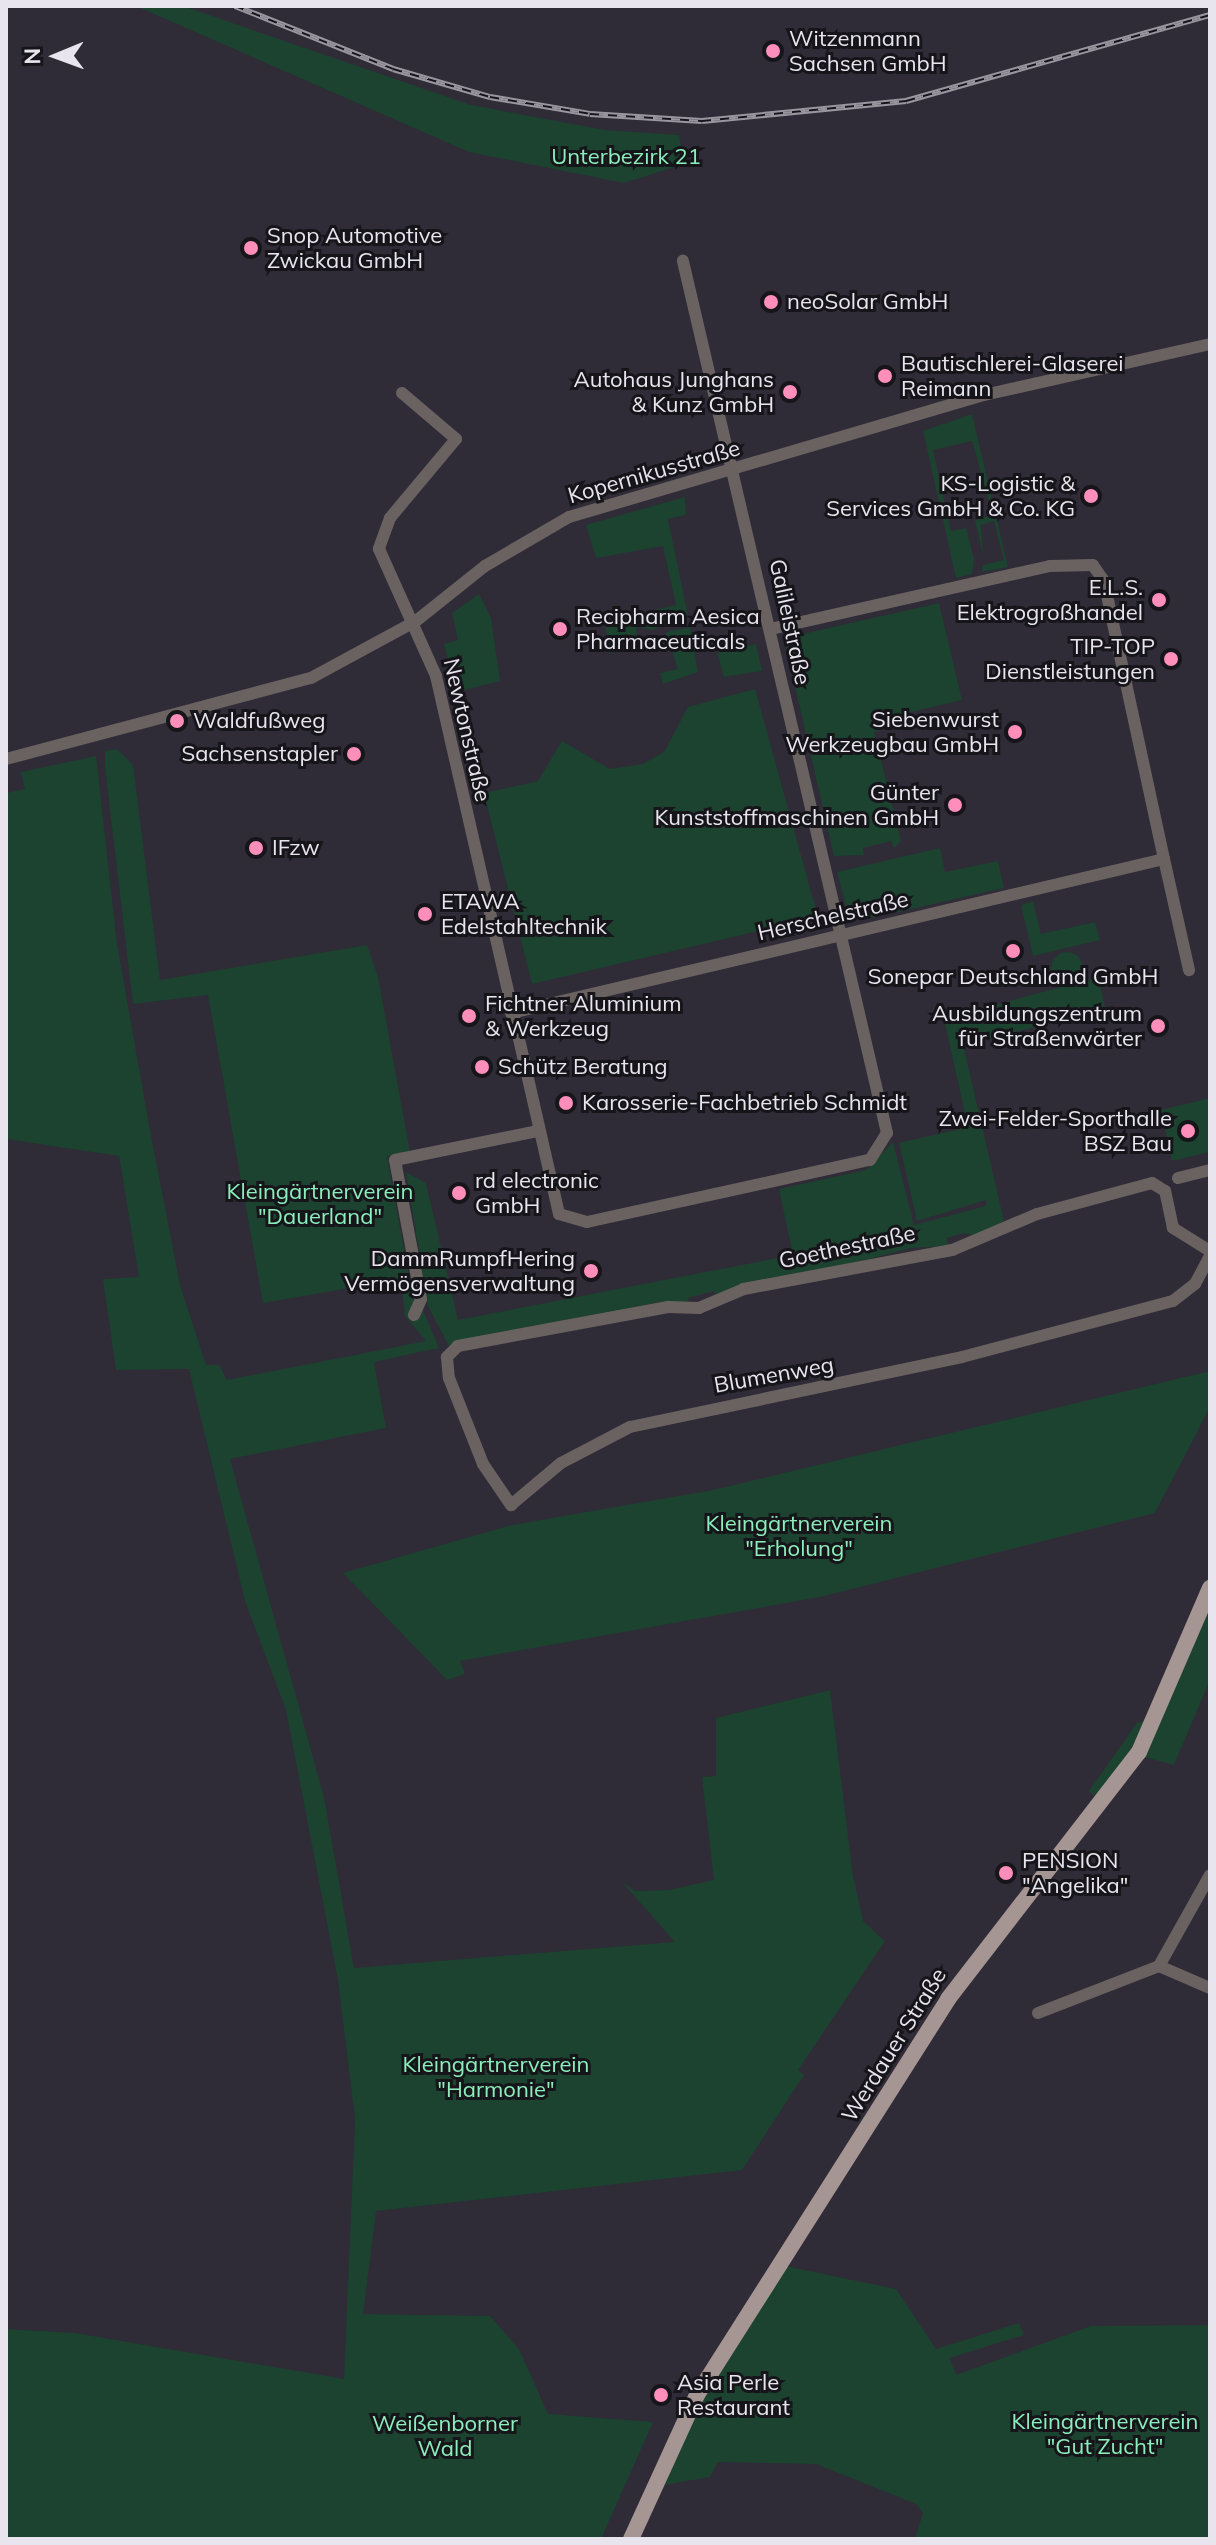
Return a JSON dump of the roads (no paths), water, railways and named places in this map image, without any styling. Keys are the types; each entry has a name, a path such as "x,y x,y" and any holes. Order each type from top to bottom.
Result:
{"main road":[{"name":"Werdauer Straße","path":"631,2539 697,2395 948,1999 1139,1752 1210,1588"}],"street":[{"name":"Galileistraße","path":"683,261 737,468 839,935 887,1133"},
{"name":"Kopernikusstraße","path":"6,759 271,692 416,621 485,566 569,517 1054,376 1210,344"},
{"name":"Newtonstraße","path":"402,393 456,439 380,537 382,561 416,621 436,676 537,1131 559,1214 587,1222 870,1160 887,1133"},
{"path":"770,629 1050,566 1093,565 1104,581 1189,970"},
{"name":"Herschelstraße","path":"511,1013 1164,859"},
{"path":"414,1315 421,1299 395,1160 537,1131"},
{"path":"1178,1178 1210,1170"},
{"name":"Goethestraße","path":"450,1351 654,1309 699,1308 744,1289 952,1250 1026,1217 1152,1183 1165,1191 1173,1228 1210,1253"},
{"name":"Blumenweg","path":"450,1351 455,1400 511,1505 561,1463 630,1427 962,1357 1173,1301 1195,1284 1210,1253"},
{"path":"1038,2013 1159,1966 1210,1875"},
{"path":"1159,1966 1210,1988"}],"railway":[{"path":"235,6 393,69 490,97 590,114 702,121 906,101 1210,15"}],"place":[{"name":"Witzenmann Sachsen GmbH","path":"773,51"},
{"name":"Snop Automotive Zwickau GmbH","path":"251,248"},
{"name":"neoSolar GmbH","path":"771,302"},
{"name":"Bautischlerei-Glaserei Reimann","path":"885,376"},
{"name":"Autohaus Junghans & Kunz GmbH","path":"790,392"},
{"name":"KS-Logistic & Services GmbH & Co. KG","path":"1091,496"},
{"name":"E.L.S. Elektrogroßhandel","path":"1159,600"},
{"name":"Recipharm Aesica Pharmaceuticals","path":"560,629"},
{"name":"TIP-TOP Dienstleistungen","path":"1171,659"},
{"name":"Waldfußweg","path":"177,721"},
{"name":"Siebenwurst Werkzeugbau GmbH","path":"1015,732"},
{"name":"Sachsenstapler","path":"354,754"},
{"name":"Günter Kunststoffmaschinen GmbH","path":"955,805"},
{"name":"IFzw","path":"256,848"},
{"name":"ETAWA Edelstahltechnik","path":"425,914"},
{"name":"Sonepar Deutschland GmbH","path":"1013,951"},
{"name":"Fichtner Aluminium & Werkzeug","path":"469,1016"},
{"name":"Ausbildungszentrum für Straßenwärter","path":"1158,1026"},
{"name":"Schütz Beratung","path":"482,1067"},
{"name":"Karosserie-Fachbetrieb Schmidt","path":"566,1103"},
{"name":"Zwei-Felder-Sporthalle BSZ Bau","path":"1188,1131"},
{"name":"rd electronic GmbH","path":"459,1193"},
{"name":"DammRumpfHering Vermögensverwaltung","path":"591,1271"},
{"name":"PENSION \"Angelika\"","path":"1006,1873"},
{"name":"Asia Perle Restaurant","path":"661,2395"}],"park label":[{"name":"Unterbezirk 21","path":"626,157"},
{"name":"Kleingärtnerverein \"Dauerland\"","path":"320,1204"},
{"name":"Kleingärtnerverein \"Erholung\"","path":"799,1536"},
{"name":"Kleingärtnerverein \"Harmonie\"","path":"496,2076"},
{"name":"Kleingärtnerverein \"Gut Zucht\"","path":"1105,2434"},
{"name":"Weißenborner Wald","path":"445,2436"}]}
